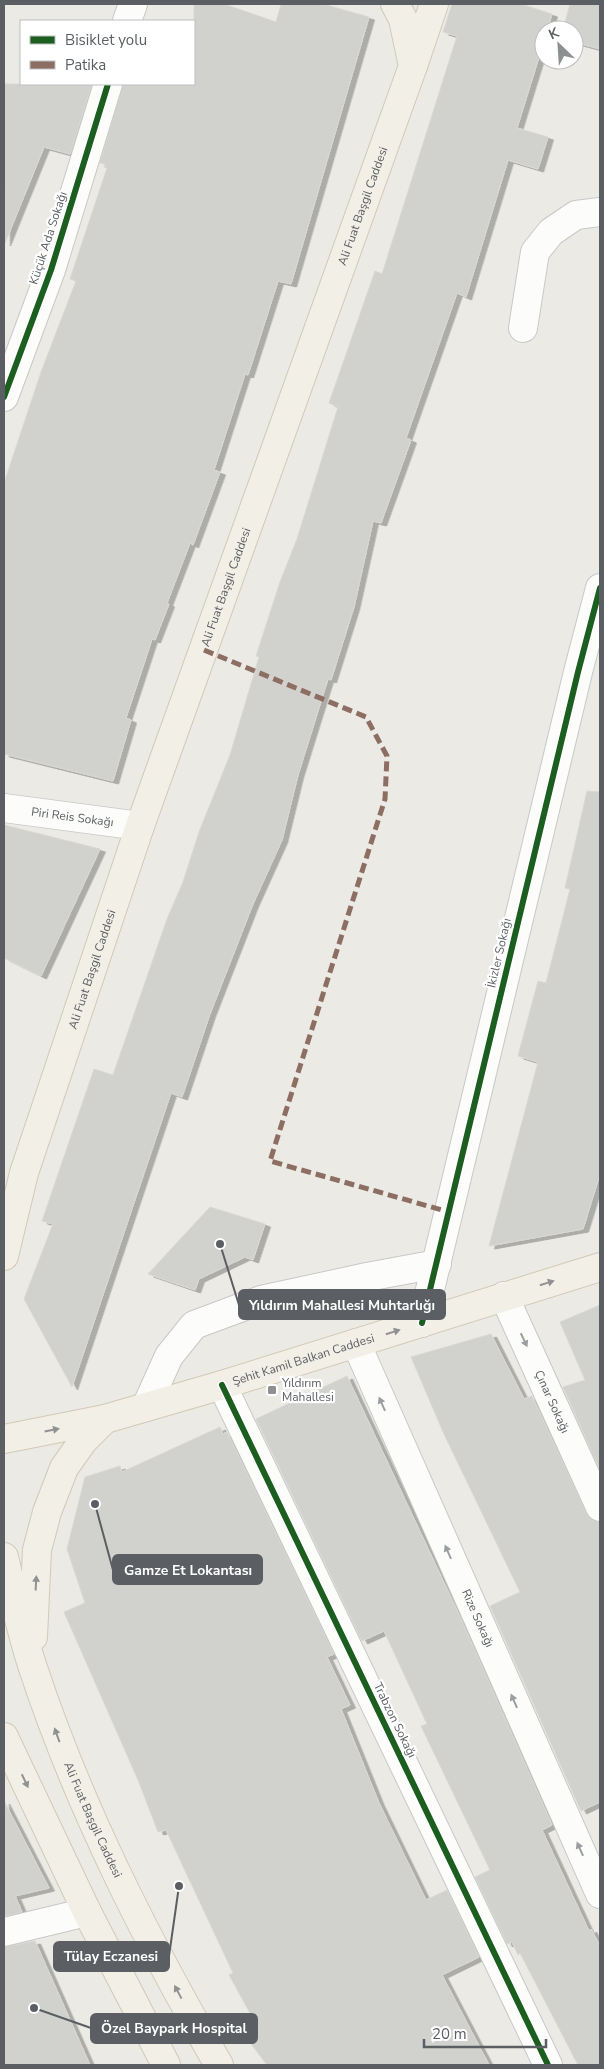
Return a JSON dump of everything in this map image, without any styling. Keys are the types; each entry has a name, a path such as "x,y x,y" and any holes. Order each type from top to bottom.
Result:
{"main road":[{"path":"395,4 403,19 413,66"},
{"name":"Ali Fuat Başgil Caddesi","path":"24,1173 140,826 434,4"},
{"path":"4,1209 24,1173"},
{"path":"4,1256 24,1173"},
{"name":"Şehit Kamil Balkan Caddesi","path":"4,1439 105,1419 222,1385 600,1266"},
{"path":"32,1666 37,1550 47,1512 64,1468 83,1441 105,1419"},
{"name":"Ali Fuat Başgil Caddesi","path":"4,1557 32,1666 62,1749 119,1881 219,2065"},
{"path":"4,1737 87,1912 166,2065"}],"street":[{"path":"128,20 133,4"},
{"name":"Küçük Ada Sokağı","path":"4,397 51,270 108,85"},
{"path":"523,328 535,252 551,232 576,215 600,212"},
{"name":"İkizler Sokağı","path":"422,1323 578,672 600,588"},
{"name":"Piri Reis Sokağı","path":"4,808 140,826"},
{"path":"146,1407 169,1356 194,1325 261,1300 437,1264"},
{"name":"Çınar Sokağı","path":"504,1296 600,1507"},
{"name":"Rize Sokağı","path":"356,1343 600,1894"},
{"name":"Trabzon Sokağı","path":"222,1385 548,2065"},
{"path":"4,1932 87,1912"}],"building":[{"path":"194,4 224,4 276,22 281,4 323,4 369,17 291,284 278,281 248,375 245,374 214,470 220,472 193,545 190,543 155,640 152,639 126,718 131,720 113,781 4,754 4,483 41,372 76,281 70,279 107,168 104,167 105,164 100,163 123,85 195,85"},
{"path":"452,4 521,4 552,14 550,20 534,20 535,70 517,128 548,137 538,169 508,160 466,297 457,293 406,438 411,440 381,523 373,521 354,607 331,680 328,679 298,775 282,840 253,904 210,1014 182,1097 171,1093 72,1387 24,1299 53,1224 42,1221 94,1069 113,1075 167,919 183,882 199,832 230,755 259,657 256,656 280,582 297,539 338,407 329,403 375,271 382,274 457,36 443,32"},
{"path":"570,4 600,4 600,49 584,45 584,20 566,20"},
{"path":"4,84 92,85 70,154 44,147 5,243"},
{"path":"587,791 600,792 600,1174 583,1229 489,1246 538,1062 518,1056 538,981 546,983 570,889 565,888"},
{"path":"4,825 100,849 41,976 4,958"},
{"path":"210,1207 265,1224 253,1260 245,1257 199,1279 195,1290 148,1274"},
{"path":"600,1305 600,1470 563,1387 585,1380 560,1322"},
{"path":"491,1334 524,1399 532,1396 586,1513 591,1520 600,1522 600,1802 581,1811 490,1606 520,1592 443,1432 411,1357"},
{"path":"347,1376 461,1619 552,1825 542,1830 589,1931 591,1929 600,1946 600,2065 578,2065 520,1953 518,1955 512,1942 507,1944 475,1877 490,1870 421,1726 427,1724 384,1631 362,1641 256,1419"},
{"path":"220,1427 223,1434 227,1432 334,1654 327,1657 350,1705 341,1709 379,1803 426,1900 447,1890 479,1957 442,1975 489,2065 267,2065 242,2032 256,2024 229,1975 233,1973 166,1830 158,1832 138,1780 64,1612 85,1603 67,1549 85,1477 120,1466 122,1472"},
{"path":"4,1801 49,1888 15,1896 22,1912 4,1916"},
{"path":"35,1941 90,2065 4,2065 4,1947"}],"marked path":[{"path":"204,650 366,717 387,756 385,799 270,1161 449,1212"}],"cycle path":[{"path":"4,397 51,270 108,85"},
{"path":"422,1323 578,672 600,588"},
{"path":"222,1385 548,2065"}],"place":[{"name":"Yıldırım Mahallesi Muhtarlığı","path":"220,1244"},
{"name":"Yıldırım Mahallesi","path":"272,1390"},
{"name":"Gamze Et Lokantası","path":"95,1504"},
{"name":"Tülay Eczanesi","path":"179,1886"},
{"name":"Özel Baypark Hospital","path":"34,2008"}]}
